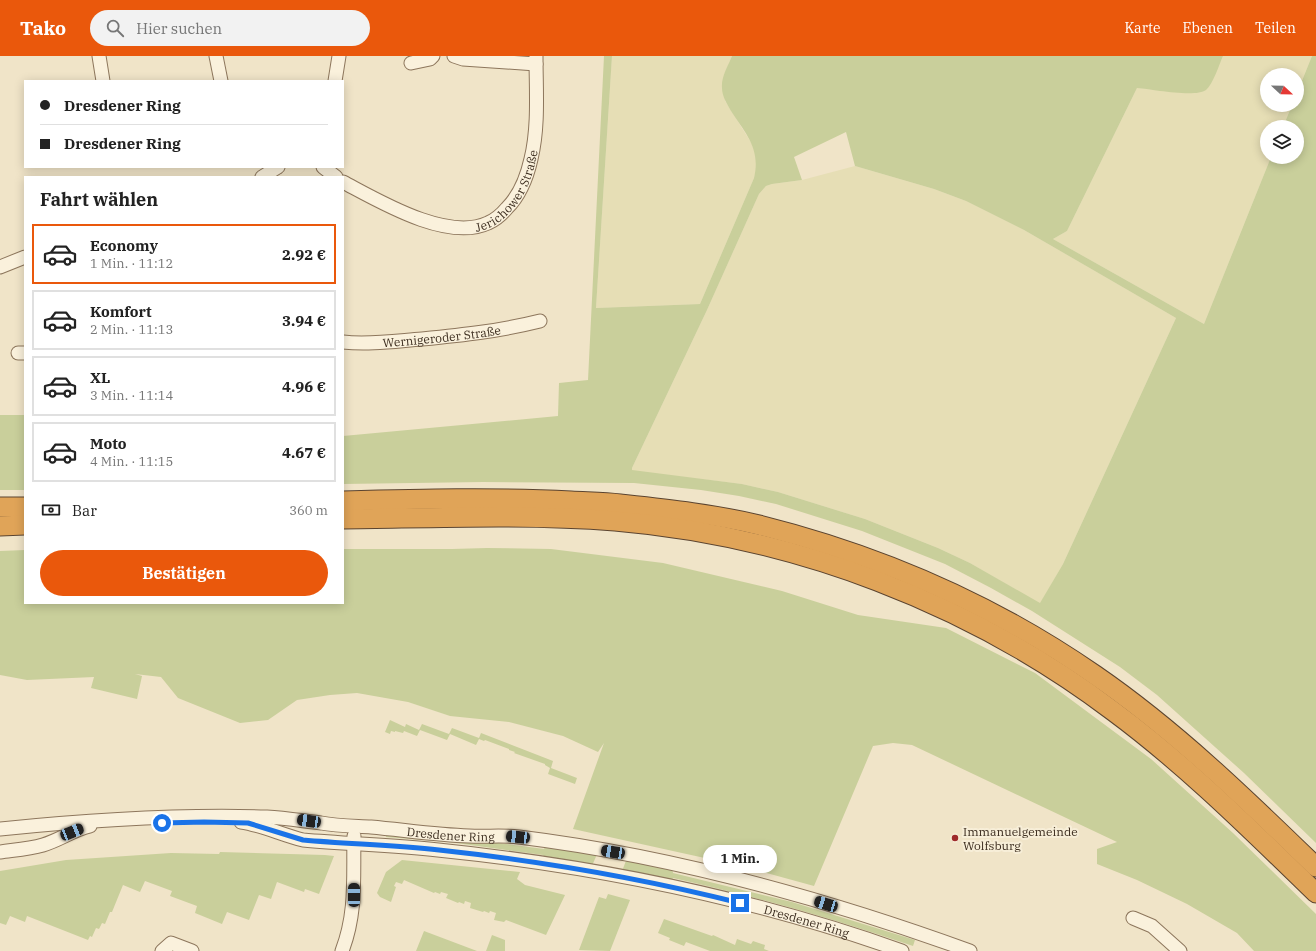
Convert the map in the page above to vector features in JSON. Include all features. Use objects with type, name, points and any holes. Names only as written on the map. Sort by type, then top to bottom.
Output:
[{"type":"highway","points":[[344,501],[523,498],[617,503],[688,512],[758,525],[821,543],[883,564],[958,595],[1028,632],[1096,675],[1159,723],[1239,792],[1316,867]]},
{"type":"highway","points":[[0,507],[24,507]]},
{"type":"highway","points":[[344,519],[524,516],[616,521],[685,530],[753,543],[817,560],[878,582],[924,600],[988,631],[1049,666],[1107,706],[1197,780],[1316,893]]},
{"type":"highway","points":[[0,526],[24,525]]},
{"type":"street","points":[[99,56],[103,80]]},
{"type":"street","points":[[216,56],[221,80]]},
{"type":"street","points":[[336,80],[339,56]]},
{"type":"street","points":[[411,63],[430,59],[433,56]]},
{"type":"street","points":[[454,56],[470,59],[536,60]]},
{"type":"street","name":"Jerichower Straße","points":[[344,183],[380,202],[414,217],[437,224],[455,228],[473,227],[488,223],[502,214],[521,190],[532,159],[535,136],[536,60]]},
{"type":"street","points":[[264,176],[276,168]]},
{"type":"street","points":[[323,168],[335,176]]},
{"type":"street","points":[[0,266],[24,257]]},
{"type":"street","name":"Wernigeroder Straße","points":[[344,342],[390,342],[459,335],[510,328],[540,321]]},
{"type":"street","name":"Dresdener Ring","points":[[0,829],[101,821],[233,817],[295,819],[322,824],[470,836],[509,836],[613,852],[712,873],[787,892],[870,917],[941,946],[970,951]]},
{"type":"street","name":"Dresdener Ring","points":[[0,852],[27,849],[43,845],[82,828],[92,826],[190,822],[248,823],[303,840],[478,854],[606,874],[687,890],[752,906],[831,928],[902,951]]},
{"type":"street","points":[[342,951],[352,917],[354,895],[354,826]]},
{"type":"street","points":[[1133,918],[1152,926],[1180,951]]},
{"type":"street","points":[[162,951],[171,943],[192,951]]},
{"type":"shaded area","points":[[612,56],[732,56],[724,75],[725,101],[752,144],[757,158],[757,168],[700,304],[596,308]]},
{"type":"shaded area","points":[[1223,56],[1312,56],[1304,76],[1304,68],[1260,68],[1260,112],[1289,112],[1286,120],[1260,120],[1260,164],[1268,164],[1204,324],[1053,239],[1067,231],[1137,88],[1189,93],[1209,86]]},
{"type":"shaded area","points":[[855,166],[934,189],[966,201],[1024,230],[1176,318],[1063,564],[1040,604],[970,563],[938,548],[865,519],[778,492],[742,484],[632,471],[632,468],[707,310],[759,194],[766,186],[772,184],[802,180]]},
{"type":"green space","points":[[604,56],[612,56],[596,308],[700,304],[754,178],[756,168],[754,150],[751,142],[731,111],[723,94],[722,84],[725,72],[732,56],[1223,56],[1216,74],[1206,90],[1193,93],[1183,93],[1137,88],[1067,231],[1053,239],[1204,324],[1268,164],[1304,164],[1304,120],[1286,120],[1289,112],[1304,112],[1304,76],[1312,56],[1316,56],[1316,843],[1244,773],[1157,695],[1120,667],[1032,611],[991,588],[945,564],[862,531],[776,504],[739,496],[701,490],[634,483],[483,482],[344,484],[344,436],[558,416],[559,383],[588,380]],"holes":[[[846,132],[855,166],[934,189],[966,201],[1024,230],[1176,318],[1063,564],[1040,603],[970,563],[938,548],[865,519],[778,492],[742,484],[632,470],[707,310],[759,194],[766,186],[772,184],[802,180],[794,157]]]},
{"type":"green space","points":[[0,415],[24,415],[24,490],[0,490]]},
{"type":"green space","points":[[344,549],[551,549],[663,563],[782,591],[858,615],[946,628],[1035,673],[1151,759],[1233,833],[1316,914],[1316,951],[1254,951],[1237,933],[1187,904],[1137,880],[1097,864],[1097,849],[1117,842],[912,745],[893,743],[873,746],[814,886],[741,866],[573,829],[604,743],[598,752],[563,736],[509,722],[450,716],[408,702],[357,693],[297,700],[268,720],[240,723],[178,698],[161,677],[135,674],[142,676],[137,699],[91,688],[94,677],[27,680],[0,675],[0,551],[24,550],[24,604],[344,604]]},
{"type":"green space","points":[[390,720],[405,727],[406,724],[419,730],[422,724],[449,734],[452,728],[479,738],[481,733],[553,761],[551,768],[577,778],[575,784],[548,774],[550,768],[545,764],[514,753],[515,752],[509,749],[485,740],[479,739],[476,745],[450,734],[447,740],[420,730],[417,736],[404,731],[403,733],[391,731],[390,734],[385,732]]},
{"type":"green space","points":[[386,831],[443,836],[544,849],[546,844],[598,852],[591,868],[546,861],[543,855],[449,842],[386,837]]},
{"type":"green space","points":[[220,852],[334,856],[319,894],[305,889],[304,892],[277,882],[271,899],[259,895],[249,920],[227,912],[222,924],[195,913],[197,906],[170,896],[172,891],[145,881],[140,892],[123,885],[112,912],[110,912],[105,924],[102,923],[99,929],[96,928],[92,937],[90,936],[88,940],[27,916],[25,922],[10,916],[6,925],[0,923],[0,871],[66,860],[171,853],[219,854]]},
{"type":"green space","points":[[627,858],[672,867],[673,873],[792,902],[915,940],[913,946],[734,892],[673,878],[669,884],[621,874]]},
{"type":"green space","points":[[402,860],[520,872],[517,879],[525,885],[565,895],[546,935],[506,920],[504,922],[494,920],[496,913],[490,911],[489,913],[483,912],[470,908],[471,903],[465,901],[464,904],[458,903],[446,898],[448,894],[441,892],[440,894],[434,893],[404,880],[402,884],[396,882],[394,886],[396,887],[391,902],[380,897],[377,893],[386,872]]},
{"type":"green space","points":[[608,894],[630,900],[610,951],[579,950],[599,897],[606,899]]},
{"type":"green space","points":[[664,919],[712,936],[713,935],[735,945],[737,939],[751,944],[753,941],[765,945],[764,949],[769,951],[710,951],[686,942],[684,946],[669,940],[670,938],[658,933]]},
{"type":"green space","points":[[424,931],[477,951],[416,951]]},
{"type":"green space","points":[[492,935],[505,940],[505,951],[486,951]]},
{"type":"place","name":"Immanuelgemeinde Wolfsburg","points":[[955,838]]},
{"type":"route","points":[[162,823],[241,822],[256,825],[303,840],[410,847],[518,860],[606,874],[706,894],[740,903]]}]
